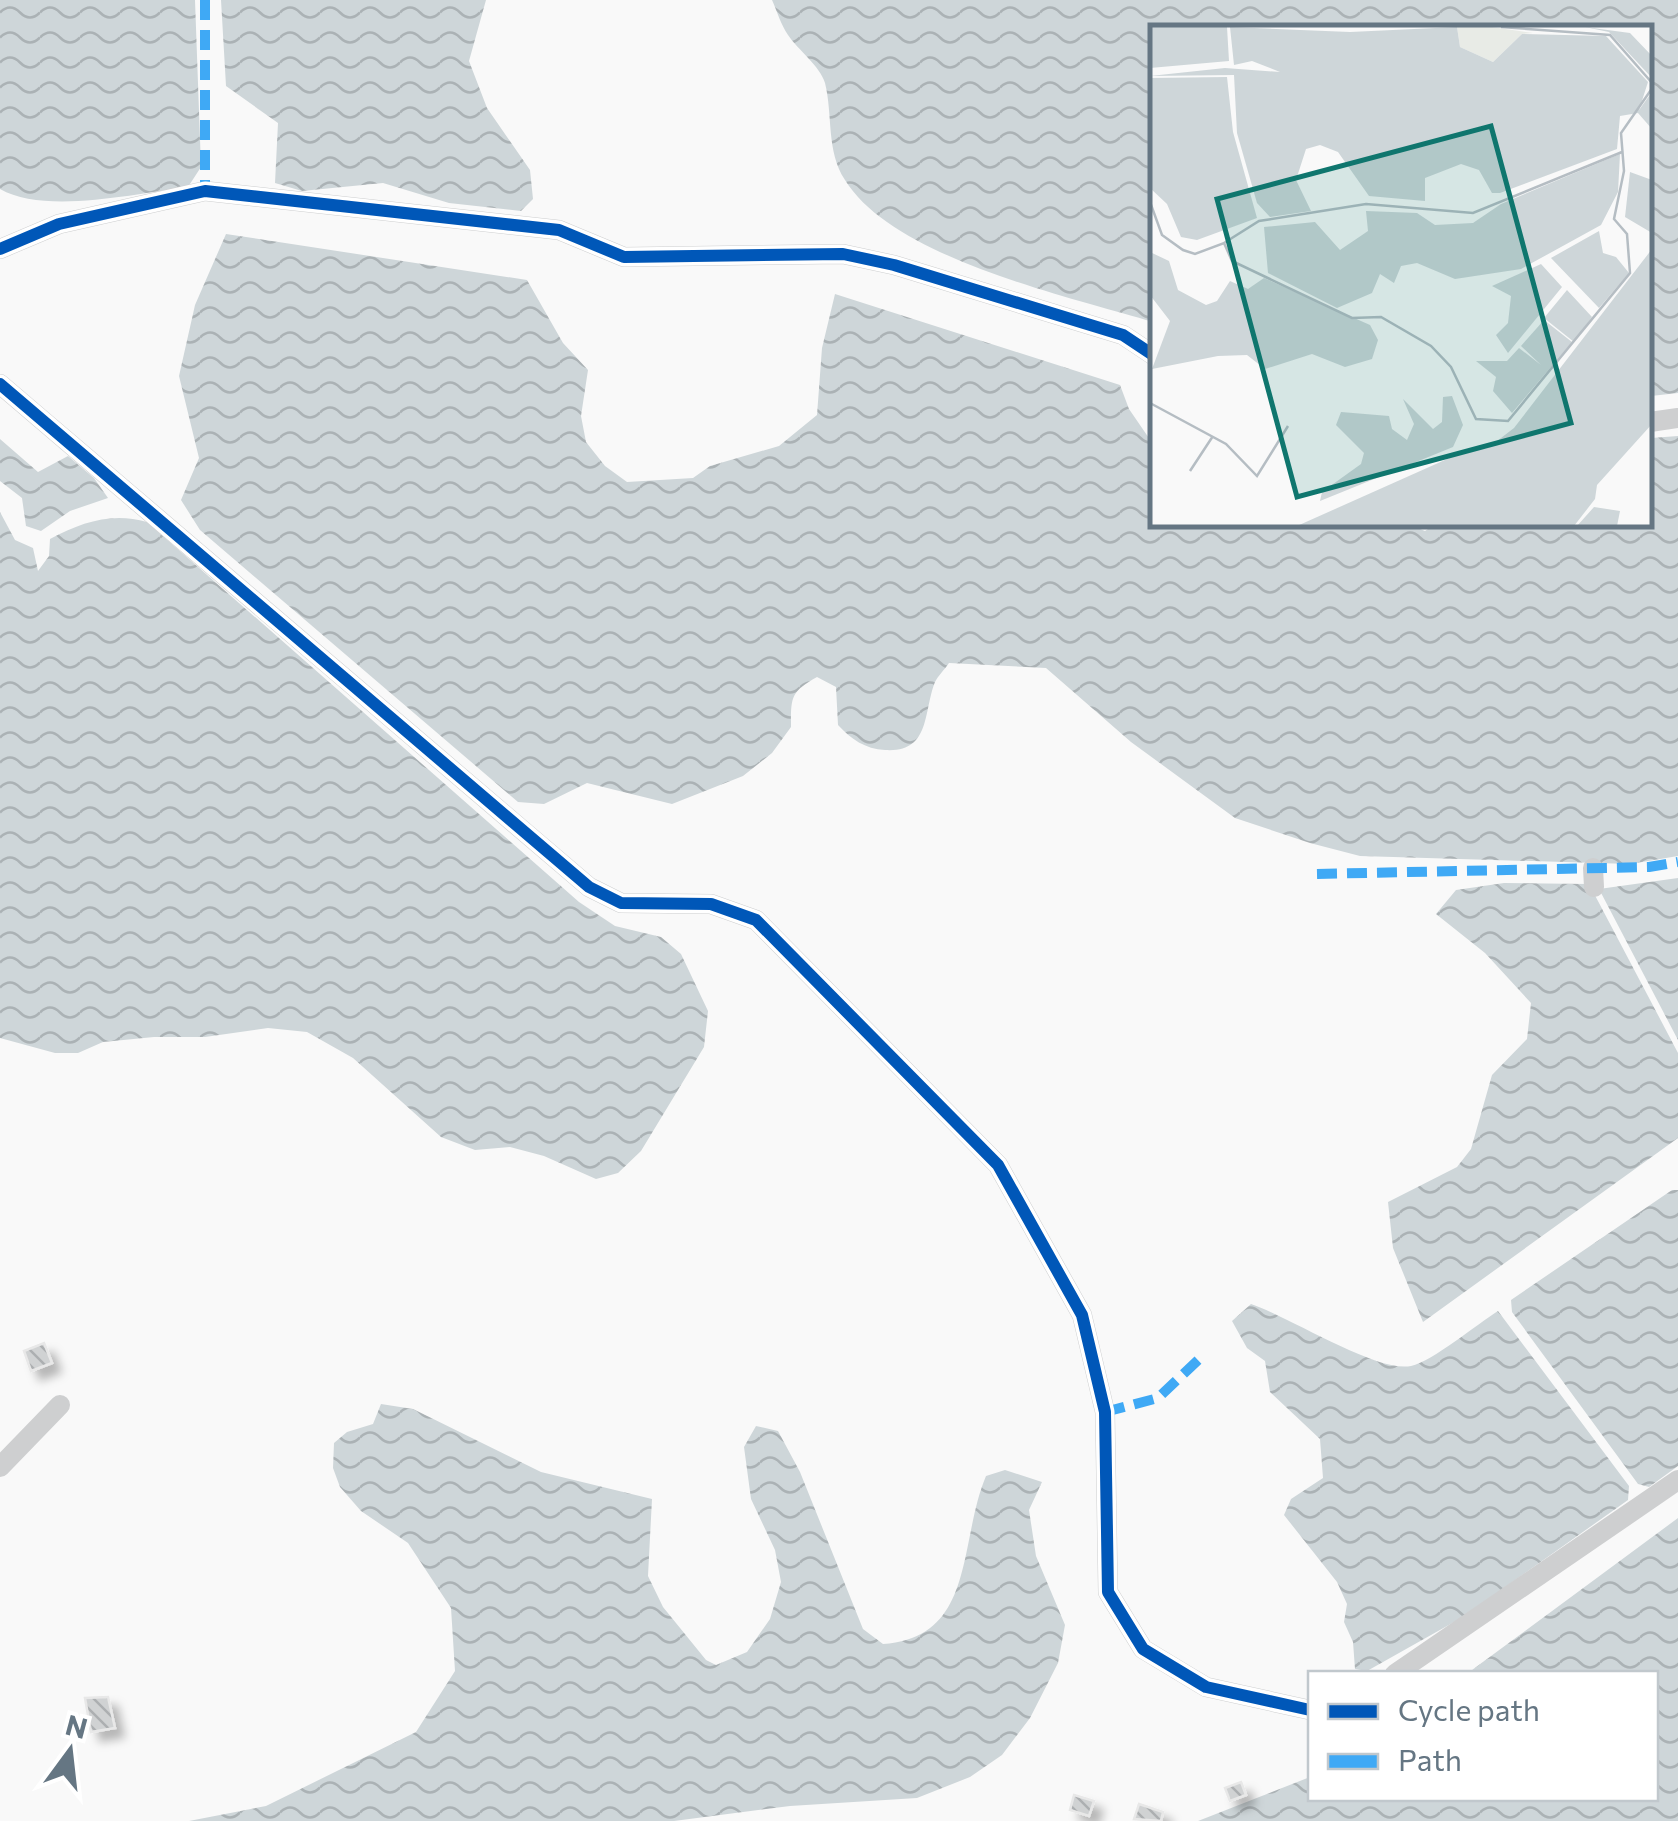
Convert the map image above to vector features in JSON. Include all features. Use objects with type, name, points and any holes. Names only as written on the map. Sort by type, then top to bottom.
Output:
[{"type":"street","points":[[0,249],[59,224],[205,191],[559,230],[624,256],[842,254],[894,265],[1123,335],[1150,354]]},
{"type":"street","points":[[0,384],[589,887],[622,903],[710,904],[756,920],[998,1165],[1082,1314],[1105,1412],[1108,1592],[1143,1649],[1206,1688],[1308,1710]]},
{"type":"street","points":[[1653,422],[1678,418]]},
{"type":"street","points":[[0,1466],[60,1405]]},
{"type":"street","points":[[1399,1671],[1678,1480]]},
{"type":"water","points":[[0,0],[195,0],[201,167],[188,187],[66,201],[19,197],[0,189]]},
{"type":"water","points":[[221,0],[486,0],[469,61],[487,108],[530,170],[533,199],[521,211],[449,203],[383,183],[302,191],[275,183],[278,123],[226,86]]},
{"type":"water","points":[[772,0],[1678,0],[1678,393],[1653,396],[1653,25],[1150,25],[1150,321],[985,271],[901,231],[868,207],[839,169],[832,145],[825,83],[781,22]]},
{"type":"water","points":[[226,234],[527,280],[563,343],[588,370],[581,416],[586,442],[605,466],[627,482],[693,478],[710,466],[779,446],[817,415],[822,348],[835,294],[1120,385],[1129,409],[1150,440],[1150,528],[1653,528],[1653,438],[1678,436],[1678,856],[1630,864],[1360,856],[1310,843],[1235,818],[1131,742],[1046,668],[949,663],[935,682],[918,738],[900,749],[871,748],[848,735],[838,725],[836,687],[817,677],[794,697],[791,727],[772,753],[743,776],[672,804],[587,783],[544,804],[518,802],[200,530],[181,500],[199,458],[179,376],[195,305]]},
{"type":"water","points":[[0,439],[38,472],[68,456],[94,478],[108,498],[70,511],[41,531],[26,526],[22,498],[0,481]]},
{"type":"water","points":[[0,512],[15,540],[33,548],[38,571],[49,556],[50,539],[62,533],[109,519],[147,522],[579,902],[615,926],[661,937],[681,954],[708,1011],[704,1047],[641,1151],[618,1173],[596,1179],[544,1156],[510,1147],[475,1150],[441,1137],[353,1058],[307,1032],[268,1028],[205,1037],[154,1037],[103,1042],[78,1053],[55,1053],[0,1038]]},
{"type":"water","points":[[1678,878],[1678,1040],[1599,889]]},
{"type":"water","points":[[1504,883],[1589,884],[1678,1053],[1678,1138],[1423,1322],[1393,1248],[1388,1202],[1457,1167],[1471,1149],[1492,1075],[1527,1039],[1531,1003],[1485,953],[1436,914],[1456,890]]},
{"type":"water","points":[[1672,1190],[1678,1190],[1678,1466],[1649,1487],[1638,1484],[1512,1312],[1511,1300]]},
{"type":"water","points":[[1251,1304],[1356,1353],[1396,1366],[1420,1363],[1498,1311],[1629,1486],[1628,1500],[1463,1617],[1367,1671],[1355,1669],[1353,1642],[1344,1622],[1347,1604],[1337,1582],[1284,1515],[1291,1499],[1323,1478],[1320,1439],[1270,1392],[1265,1361],[1247,1348],[1232,1321]]},
{"type":"water","points":[[381,1404],[413,1409],[541,1472],[652,1499],[648,1576],[663,1607],[706,1660],[716,1665],[747,1652],[770,1619],[781,1582],[775,1550],[751,1499],[744,1447],[756,1426],[778,1431],[800,1472],[863,1629],[883,1644],[913,1638],[934,1625],[949,1606],[959,1582],[986,1476],[1005,1470],[1042,1482],[1029,1510],[1036,1556],[1065,1625],[1058,1663],[1030,1718],[1002,1755],[970,1777],[917,1798],[790,1806],[674,1821],[189,1821],[266,1806],[416,1732],[455,1671],[451,1608],[408,1543],[361,1511],[340,1487],[333,1468],[334,1443],[347,1432],[373,1424]]},
{"type":"water","points":[[1678,1518],[1678,1821],[1198,1821],[1308,1778],[1308,1801],[1658,1801],[1658,1671],[1471,1671]]},
{"type":"building","points":[[44,1343],[52,1363],[31,1371],[24,1351]]},
{"type":"building","points":[[108,1697],[115,1728],[91,1732],[85,1698]]},
{"type":"building","points":[[1241,1782],[1246,1795],[1230,1801],[1225,1788]]},
{"type":"building","points":[[1074,1795],[1094,1801],[1089,1816],[1070,1810]]},
{"type":"building","points":[[1139,1804],[1163,1812],[1161,1821],[1134,1819]]},
{"type":"marked path","points":[[205,0],[205,191]]},
{"type":"marked path","points":[[1317,874],[1649,867],[1678,862]]},
{"type":"marked path","points":[[1105,1412],[1158,1398],[1198,1360]]},
{"type":"cycle path","points":[[0,249],[59,224],[205,191],[559,230],[624,257],[843,254],[894,265],[1123,335],[1150,353]]},
{"type":"cycle path","points":[[0,384],[589,887],[621,903],[711,904],[756,920],[998,1165],[1082,1315],[1105,1412],[1108,1592],[1143,1649],[1206,1687],[1308,1710]]}]
